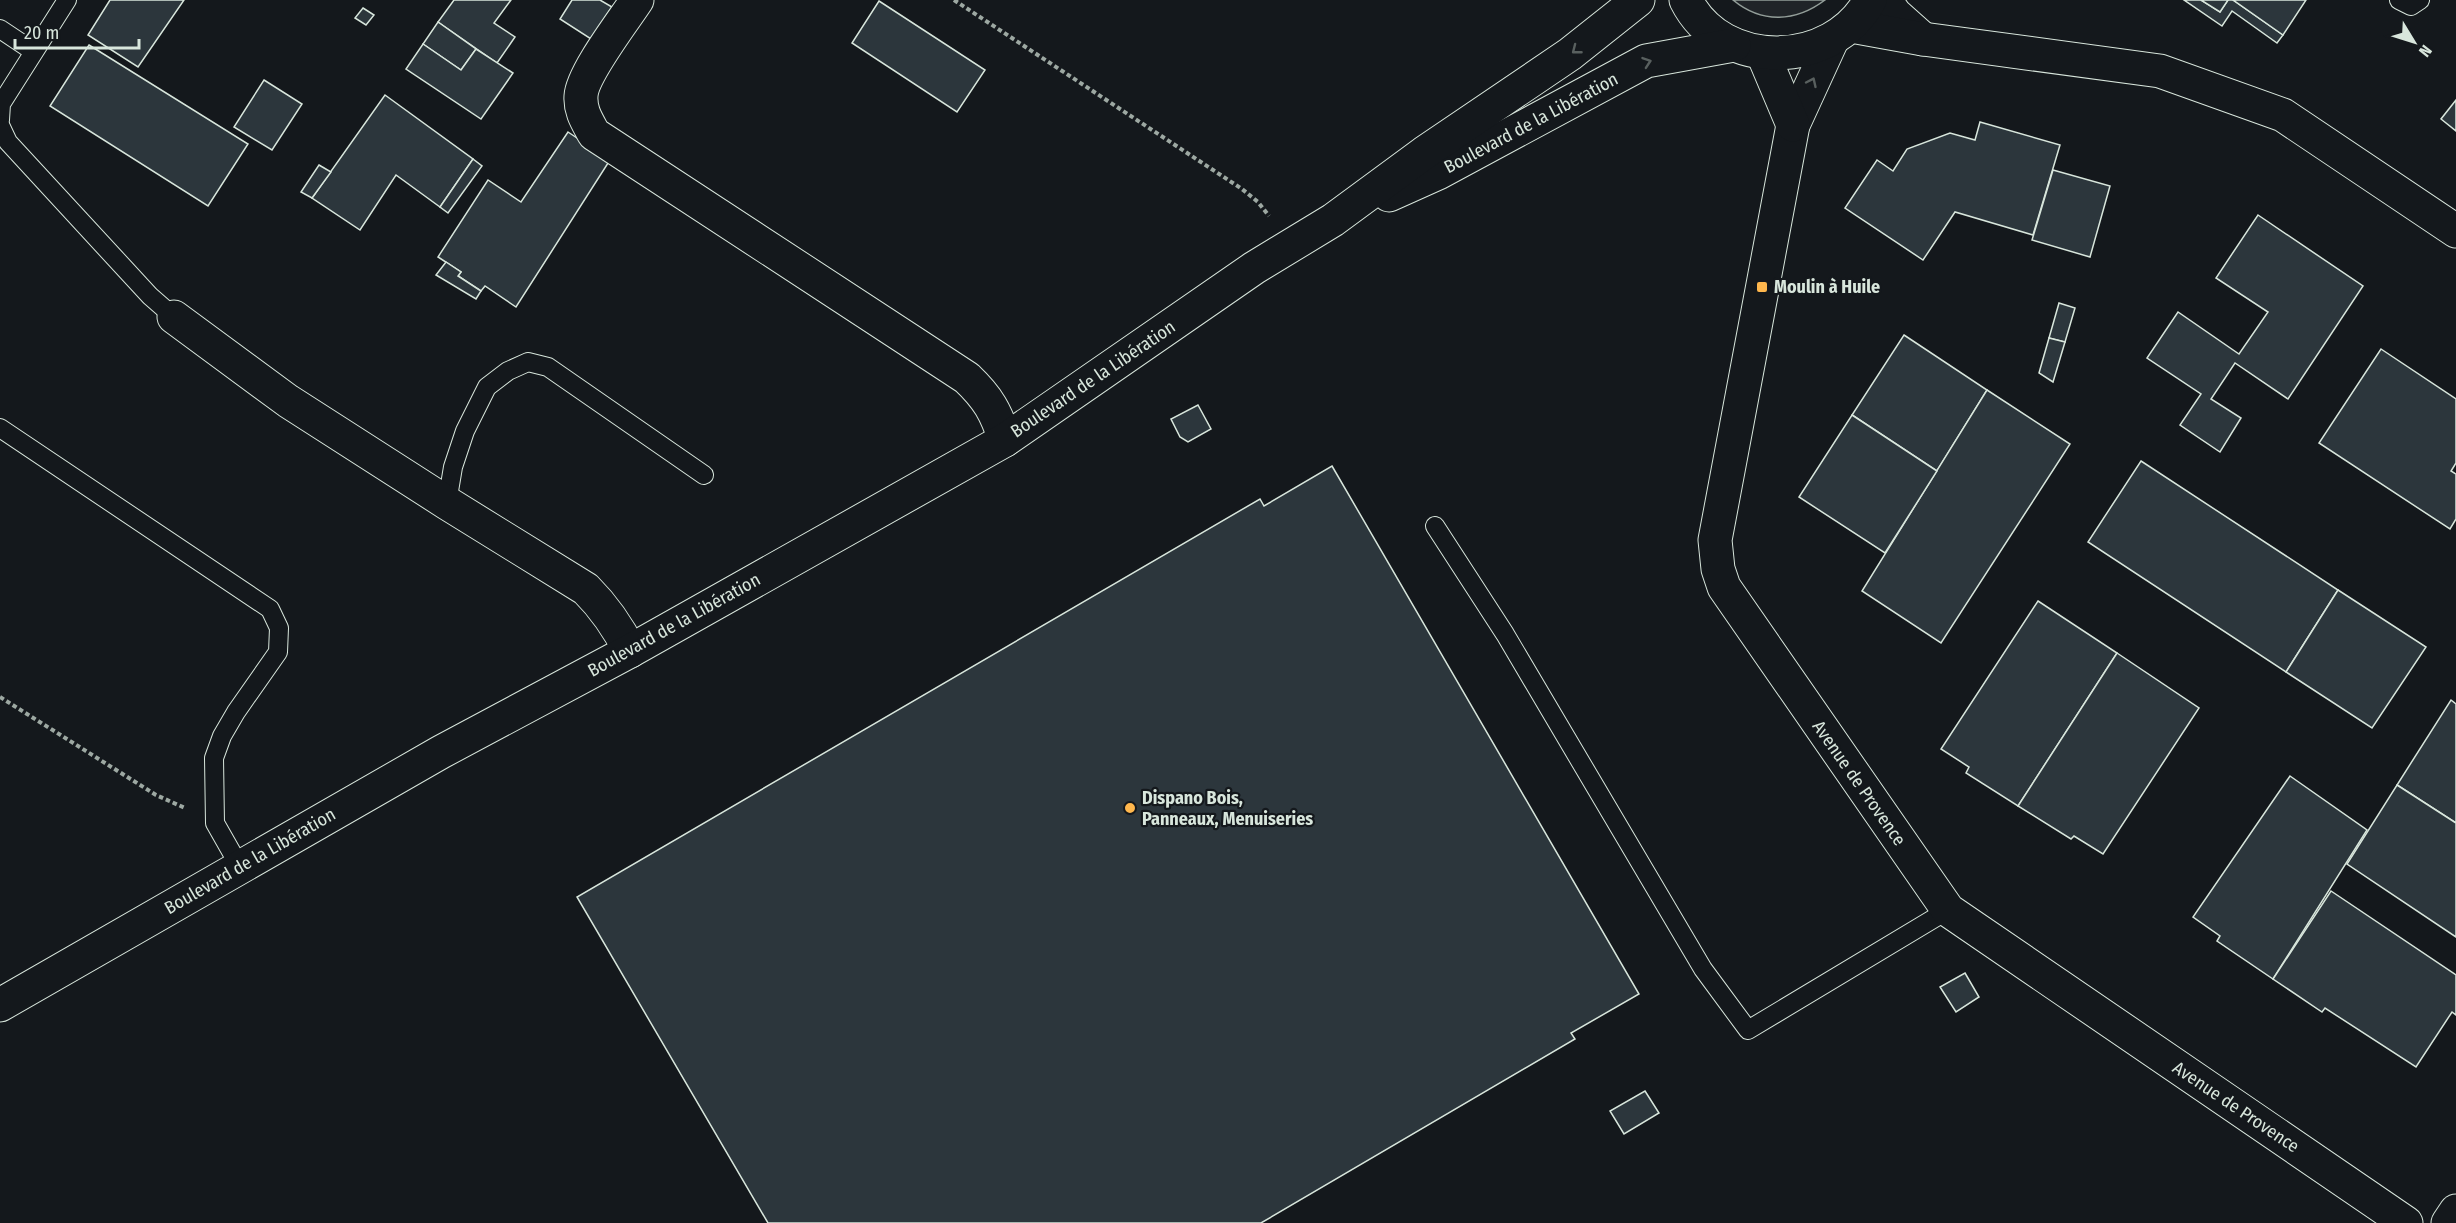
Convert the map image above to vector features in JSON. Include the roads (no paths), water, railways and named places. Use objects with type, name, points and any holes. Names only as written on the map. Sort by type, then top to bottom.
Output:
[{"type":"street","points":[[637,0],[590,71],[581,94],[582,113],[594,134],[967,378],[984,394],[996,414],[1005,440]]},
{"type":"street","name":"Boulevard de la Libération","points":[[0,1005],[441,752],[630,651],[1005,440],[1286,249],[1333,220],[1424,153],[1570,54],[1638,0]]},
{"type":"street","points":[[1686,0],[1710,30],[1748,49],[1793,125]]},
{"type":"street","points":[[1885,0],[1895,14],[1923,39]]},
{"type":"street","points":[[1851,22],[1923,39],[2160,71],[2283,115],[2456,231]]},
{"type":"street","name":"Boulevard de la Libération","points":[[1333,220],[1438,173],[1646,61],[1748,49],[1799,53],[1851,22]]},
{"type":"street","name":"Avenue de Provence","points":[[1851,22],[1793,125],[1715,540],[1718,569],[1724,587],[1948,910],[2406,1223]]},
{"type":"street","points":[[174,317],[288,401],[586,589],[605,608],[630,651]]},
{"type":"street","points":[[2448,1223],[2456,1211]]},
{"type":"lane","points":[[0,120],[1,104],[67,0]]},
{"type":"lane","points":[[2399,0],[2411,6],[2420,0]]},
{"type":"lane","points":[[0,29],[33,51]]},
{"type":"lane","points":[[0,125],[8,142],[150,296],[174,317]]},
{"type":"lane","points":[[447,503],[453,467],[465,431],[487,387],[508,371],[528,362],[548,367],[704,475]]},
{"type":"lane","points":[[0,428],[270,609],[279,627],[278,652],[222,736],[214,758],[215,823],[240,867]]},
{"type":"lane","points":[[1435,526],[1505,634],[1703,969],[1749,1030],[1948,910]]},
{"type":"place","name":"Moulin à Huile","points":[[1762,287]]},
{"type":"place","name":"Dispano Bois, Panneaux, Menuiseries","points":[[1130,808]]}]
